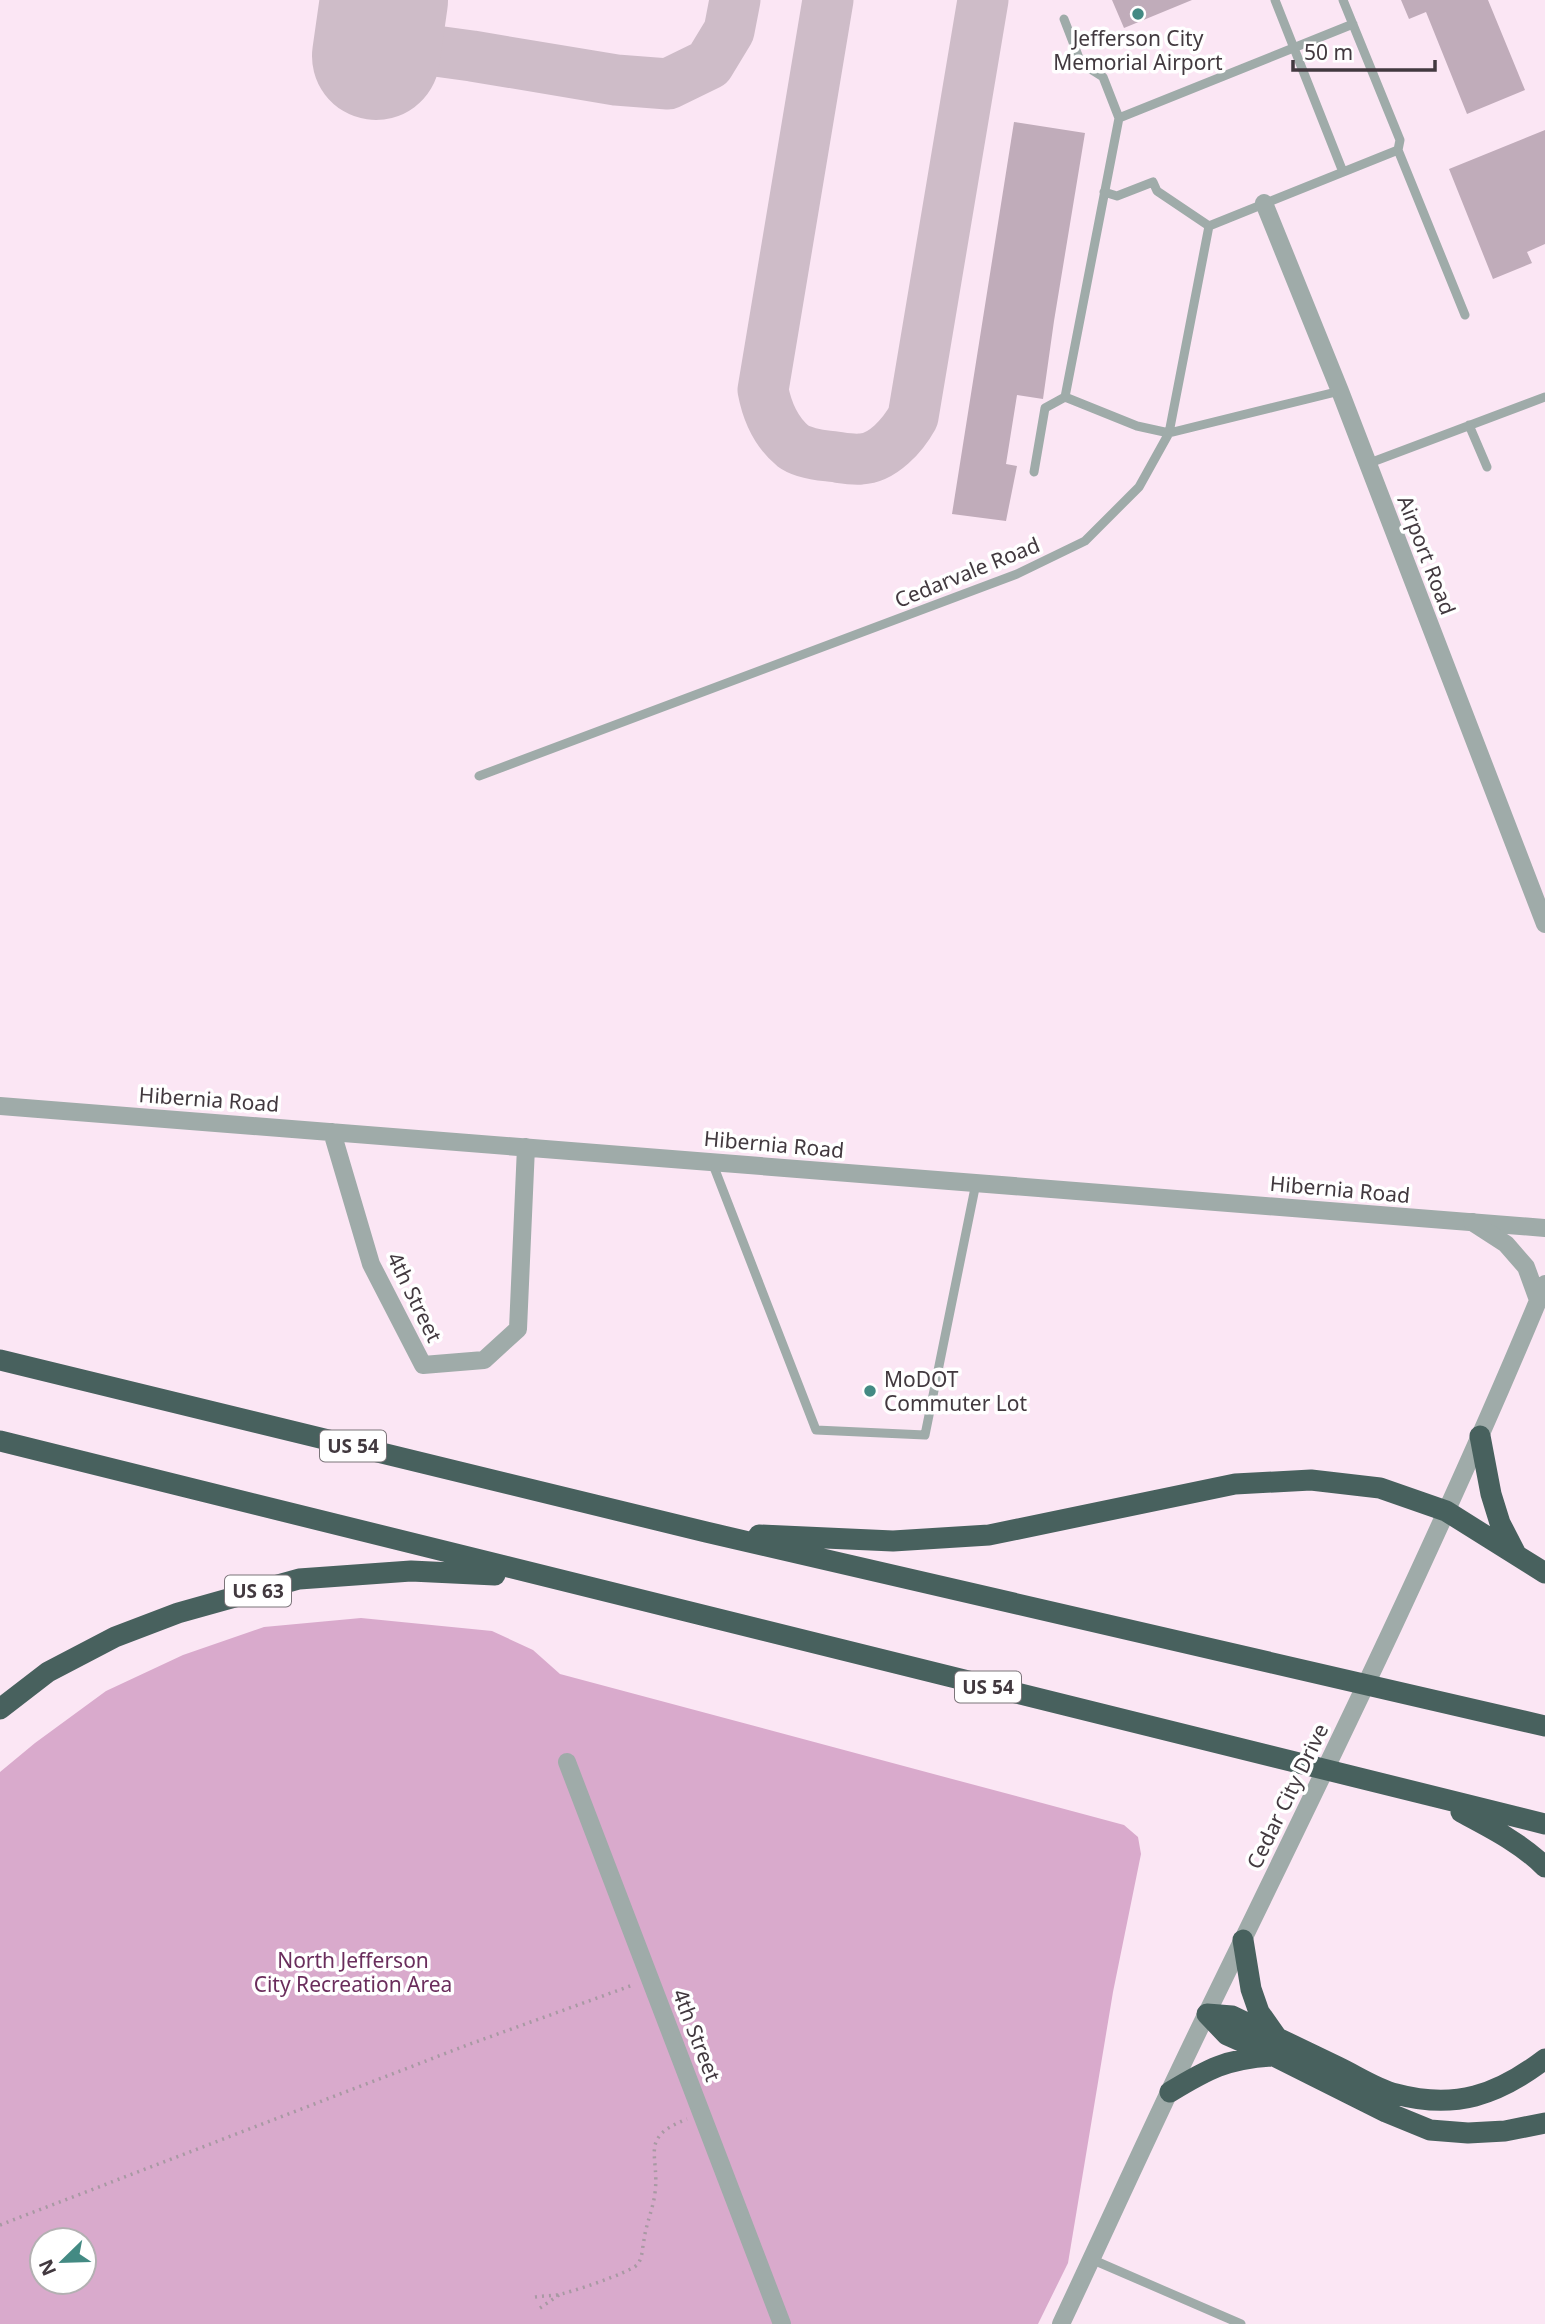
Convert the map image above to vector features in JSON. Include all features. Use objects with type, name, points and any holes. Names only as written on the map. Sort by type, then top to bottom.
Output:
[{"type":"highway","name":"US 54","points":[[0,1360],[706,1532],[1545,1726]]},
{"type":"highway","points":[[1480,1436],[1491,1494],[1500,1522],[1516,1555]]},
{"type":"highway","name":"US 54","points":[[0,1441],[1545,1824]]},
{"type":"highway","points":[[706,1532],[893,1541],[989,1535],[1235,1484],[1311,1480],[1380,1488],[1446,1511],[1545,1573]]},
{"type":"highway","name":"US 63","points":[[0,1709],[48,1672],[115,1637],[178,1613],[299,1579],[411,1570],[542,1577]]},
{"type":"highway","points":[[1434,1798],[1499,1832],[1533,1855],[1545,1867]]},
{"type":"highway","points":[[1243,1940],[1251,1989],[1276,2047]]},
{"type":"highway","points":[[1207,2014],[1232,2016],[1276,2047],[1385,2112],[1430,2130],[1468,2133],[1505,2131],[1545,2123]]},
{"type":"highway","points":[[1170,2092],[1204,2071],[1276,2047],[1394,2094],[1430,2101],[1466,2099],[1501,2088],[1545,2059]]},
{"type":"street","name":"Airport Road","points":[[1264,203],[1340,391],[1545,924]]},
{"type":"street","name":"Hibernia Road","points":[[0,1106],[1545,1228]]},
{"type":"street","name":"4th Street","points":[[332,1132],[372,1264],[423,1365],[484,1360],[518,1329],[526,1147]]},
{"type":"street","points":[[1472,1222],[1506,1244],[1526,1267],[1543,1293]]},
{"type":"street","name":"Cedar City Drive","points":[[1061,2324],[1389,1637],[1543,1293]]},
{"type":"street","name":"4th Street","points":[[567,1762],[782,2324]]},
{"type":"lane","points":[[1275,0],[1343,172]]},
{"type":"lane","points":[[1343,0],[1400,140],[1398,150],[1465,315]]},
{"type":"lane","points":[[1063,19],[1081,63],[1103,77],[1119,118],[1065,397]]},
{"type":"lane","points":[[1119,118],[1353,24]]},
{"type":"lane","points":[[1104,192],[1117,196],[1153,182],[1157,191],[1209,226],[1398,150]]},
{"type":"lane","name":"Cedarvale Road","points":[[478,776],[1017,574],[1085,541],[1139,486],[1169,433],[1209,226]]},
{"type":"lane","points":[[1065,397],[1137,426],[1169,433],[1340,391]]},
{"type":"lane","points":[[1034,471],[1045,408],[1065,397]]},
{"type":"lane","points":[[1367,464],[1545,397]]},
{"type":"lane","points":[[1469,425],[1487,467]]},
{"type":"lane","points":[[712,1162],[816,1430],[925,1436],[976,1183]]},
{"type":"lane","points":[[1091,2259],[1241,2324]]},
{"type":"path","points":[[0,2225],[457,2049],[651,1978]]},
{"type":"path","points":[[535,2297],[560,2294],[637,2265],[642,2257],[644,2237],[656,2190],[653,2150],[657,2140],[664,2130],[672,2125],[702,2113]]},
{"type":"path","points":[[540,2308],[550,2304],[560,2294]]},
{"type":"green space","name":"North Jefferson City Recreation Area","points":[[361,1618],[492,1631],[533,1650],[560,1674],[1124,1825],[1138,1837],[1141,1854],[1113,1992],[1068,2263],[1038,2324],[0,2324],[0,1772],[106,1691],[183,1655],[264,1627]]},
{"type":"building","name":"Jefferson City Memorial Airport","points":[[1112,0],[1192,0],[1124,28]]},
{"type":"building","points":[[1401,0],[1488,0],[1525,90],[1467,114],[1426,12],[1409,19]]},
{"type":"building","points":[[1014,122],[1085,133],[1043,399],[1017,395],[1006,464],[1017,466],[1006,521],[952,514]]},
{"type":"building","points":[[1545,130],[1545,244],[1527,252],[1532,263],[1493,279],[1449,169]]},
{"type":"taxiway","points":[[377,43],[616,80],[668,84],[709,64],[729,31],[735,0]]},
{"type":"taxiway","points":[[828,0],[763,390],[773,420],[781,434],[793,446],[815,454],[857,459],[869,458],[884,450],[898,438],[913,417],[983,0]]},
{"type":"runway","points":[[376,56],[384,0]]},
{"type":"place","name":"Jefferson City Memorial Airport","points":[[1138,14]]},
{"type":"place","name":"MoDOT Commuter Lot","points":[[870,1391]]}]
